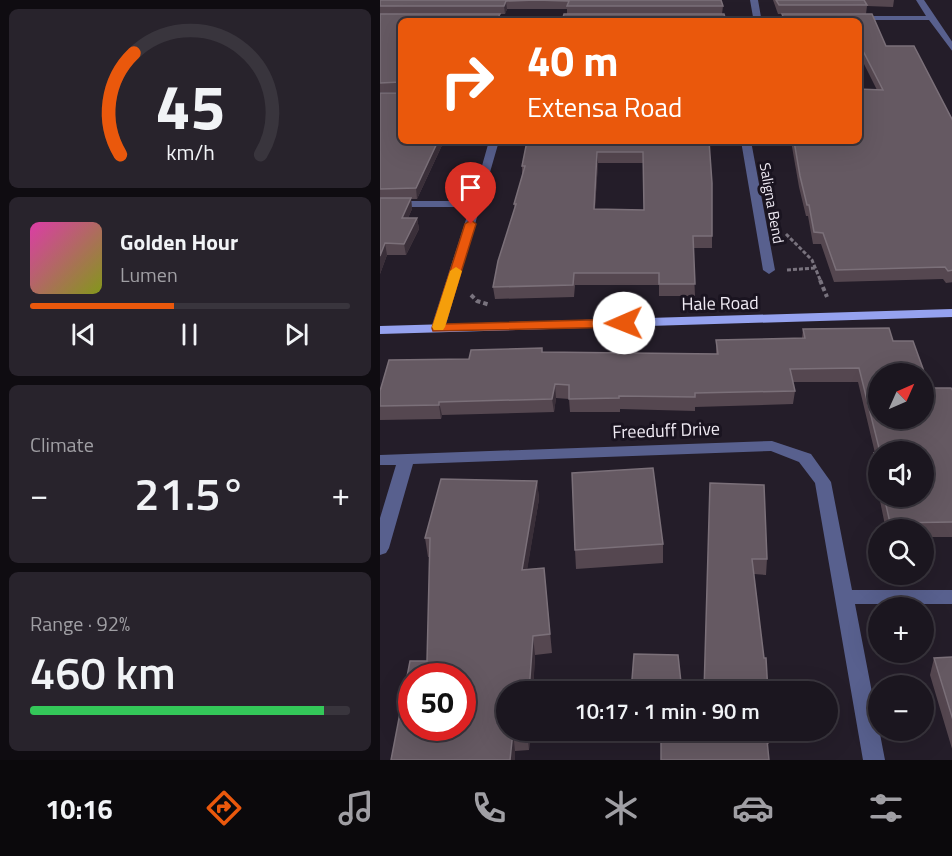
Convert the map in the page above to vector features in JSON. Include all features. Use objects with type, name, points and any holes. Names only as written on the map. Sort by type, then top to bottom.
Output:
[{"type":"main road","name":"Hale Road","points":[[380,330],[953,313]]},
{"type":"street","points":[[754,0],[758,18]]},
{"type":"street","points":[[920,0],[953,50]]},
{"type":"street","points":[[842,18],[930,18]]},
{"type":"street","points":[[438,328],[493,144]]},
{"type":"street","name":"Saligna Bend","points":[[747,144],[768,270]]},
{"type":"street","points":[[380,204],[477,204]]},
{"type":"street","name":"Freeduff Drive","points":[[380,460],[772,446],[804,458],[823,482],[874,760]]},
{"type":"street","points":[[380,548],[406,459]]},
{"type":"street","points":[[844,597],[953,597]]},
{"type":"path","points":[[784,232],[812,260],[828,300]]},
{"type":"building","points":[[380,0],[536,0],[506,1],[504,6],[380,6]]},
{"type":"building","points":[[536,0],[721,0],[723,6],[567,6],[569,1]]},
{"type":"building","points":[[776,0],[864,0],[867,5],[779,5]]},
{"type":"building","points":[[380,14],[500,14],[498,18],[398,18],[398,82],[380,83]]},
{"type":"building","points":[[564,14],[724,14],[725,18],[563,18]]},
{"type":"building","points":[[782,14],[872,14],[886,46],[914,46],[953,121],[953,270],[948,271],[945,267],[836,270],[823,233],[814,232],[795,144],[862,144],[862,89],[883,90],[862,49],[862,18],[784,18]]},
{"type":"building","points":[[380,93],[398,93],[398,144],[437,144],[416,188],[380,189]]},
{"type":"building","points":[[526,144],[709,144],[712,236],[693,236],[695,284],[659,284],[659,273],[574,273],[573,285],[493,287],[498,261],[525,166],[522,166]],"holes":[[[597,152],[643,152],[644,210],[594,209]]]},
{"type":"building","points":[[380,198],[411,198],[402,218],[417,218],[404,244],[385,243],[380,256]]},
{"type":"building","points":[[889,328],[893,341],[913,341],[921,363],[868,363],[868,404],[859,368],[790,369],[795,391],[695,393],[695,397],[619,396],[619,398],[569,399],[569,385],[555,384],[552,399],[380,406],[380,391],[389,360],[469,359],[471,350],[542,348],[542,352],[718,354],[716,340],[805,338],[803,329]]},
{"type":"building","points":[[934,388],[951,388],[953,391],[953,522],[934,522],[934,519],[889,519],[886,507],[934,507],[934,441],[877,441],[874,429],[934,429]]},
{"type":"building","points":[[653,468],[663,544],[575,550],[572,473]]},
{"type":"building","points":[[441,479],[537,481],[522,570],[544,568],[550,634],[533,636],[530,681],[496,681],[496,741],[512,741],[510,760],[391,760],[398,724],[398,741],[476,741],[476,663],[410,663],[410,661],[427,661],[430,538],[425,538]]},
{"type":"building","points":[[710,483],[764,485],[767,559],[752,559],[767,681],[704,681]]},
{"type":"building","points":[[634,654],[678,655],[681,681],[632,681]]},
{"type":"building","points":[[953,657],[953,720],[934,658]]},
{"type":"building","points":[[661,741],[767,741],[769,760],[661,760]]},
{"type":"slow traffic","points":[[438,327],[456,271]]},
{"type":"route","points":[[471,224],[438,328],[624,323]]}]
